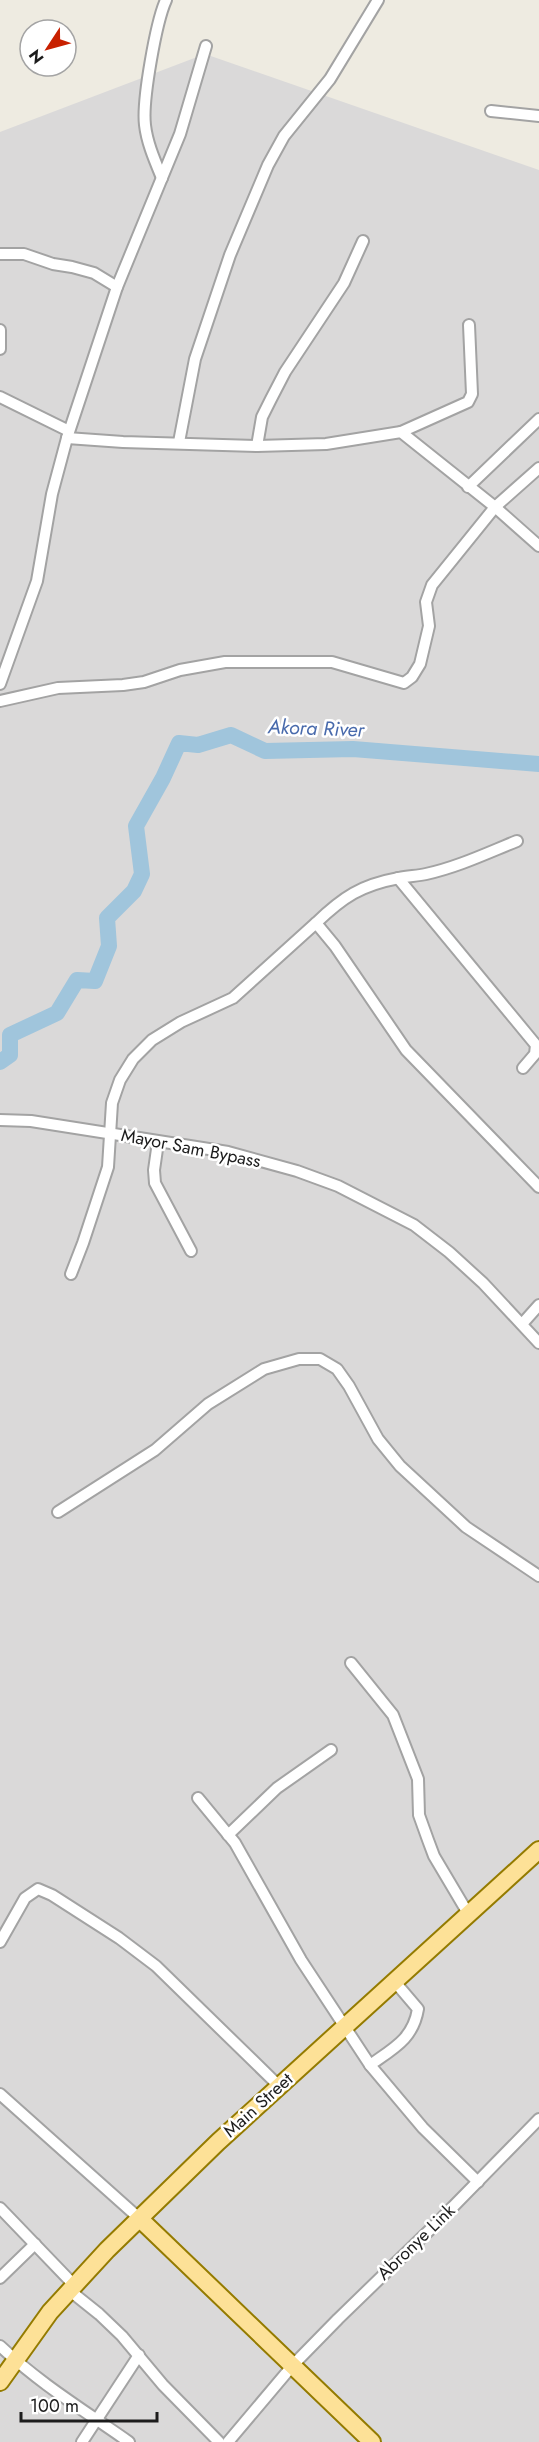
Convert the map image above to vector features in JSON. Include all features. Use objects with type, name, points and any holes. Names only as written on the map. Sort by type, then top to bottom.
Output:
[{"type":"main road","name":"Main Street","points":[[0,2382],[38,2328],[72,2288],[218,2142],[539,1850]]},
{"type":"main road","points":[[140,2219],[372,2442]]},
{"type":"street","points":[[162,178],[148,140],[144,116],[161,10],[166,0]]},
{"type":"street","points":[[179,442],[195,359],[230,255],[268,165],[284,136],[330,79],[378,0]]},
{"type":"street","points":[[0,684],[37,581],[52,494],[68,435],[117,287],[190,103],[206,46]]},
{"type":"street","points":[[491,111],[539,116]]},
{"type":"street","points":[[257,446],[262,417],[271,399],[285,372],[344,284],[363,241]]},
{"type":"street","points":[[0,254],[24,254],[52,264],[94,273],[117,287]]},
{"type":"street","points":[[0,397],[68,435],[123,442],[257,446],[326,444],[401,432],[468,402],[472,394],[469,325]]},
{"type":"street","points":[[0,330],[0,349]]},
{"type":"street","points":[[468,487],[539,419]]},
{"type":"street","points":[[401,432],[495,507],[539,546]]},
{"type":"street","points":[[0,701],[58,688],[123,686],[144,682],[180,670],[225,662],[332,662],[404,683],[412,677],[420,664],[429,626],[426,602],[432,585],[495,507],[539,468]]},
{"type":"street","points":[[70,1274],[101,1193],[108,1167],[112,1103],[120,1080],[133,1059],[152,1040],[181,1022],[233,998],[340,899],[370,886],[468,861],[517,841]]},
{"type":"street","points":[[398,878],[536,1045],[535,1054],[523,1068]]},
{"type":"street","points":[[316,923],[335,946],[406,1050],[537,1180]]},
{"type":"street","name":"Mayor Sam Bypass","points":[[0,1120],[31,1121],[111,1132],[158,1142],[228,1152],[297,1171],[338,1186],[414,1225],[449,1252],[483,1283],[539,1342]]},
{"type":"street","points":[[158,1142],[154,1170],[155,1183],[190,1251]]},
{"type":"street","points":[[522,1324],[539,1305]]},
{"type":"street","points":[[58,1512],[155,1450],[208,1404],[264,1369],[298,1359],[320,1359],[337,1369],[378,1439],[400,1466],[466,1527],[539,1576]]},
{"type":"street","points":[[351,1663],[393,1715],[418,1779],[419,1815],[434,1856],[469,1916]]},
{"type":"street","points":[[228,1835],[278,1788],[331,1750]]},
{"type":"street","points":[[198,1798],[228,1835],[301,1960],[370,2065],[423,2128],[478,2182]]},
{"type":"street","points":[[0,1942],[25,1898],[38,1889],[52,1895],[119,1938],[156,1966],[279,2086]]},
{"type":"street","points":[[370,2065],[406,2037],[415,2026],[418,2009],[395,1982]]},
{"type":"street","points":[[0,2094],[140,2219]]},
{"type":"street","name":"Abronye Link","points":[[228,2442],[293,2365],[360,2296],[478,2182],[539,2118]]},
{"type":"street","points":[[0,2208],[35,2244],[72,2288],[140,2355],[163,2385],[219,2442]]},
{"type":"street","points":[[0,2278],[35,2244]]},
{"type":"street","points":[[0,2346],[70,2402],[129,2442]]},
{"type":"street","points":[[82,2442],[140,2355]]},
{"type":"shaded area","points":[[205,54],[539,170],[539,2442],[0,2442],[0,132]]},
{"type":"waterway","name":"Akora River","points":[[0,1062],[10,1055],[10,1035],[57,1013],[77,980],[95,981],[109,946],[107,918],[134,891],[142,874],[136,826],[163,778],[179,743],[198,745],[231,735],[265,751],[353,749],[539,764]]}]
